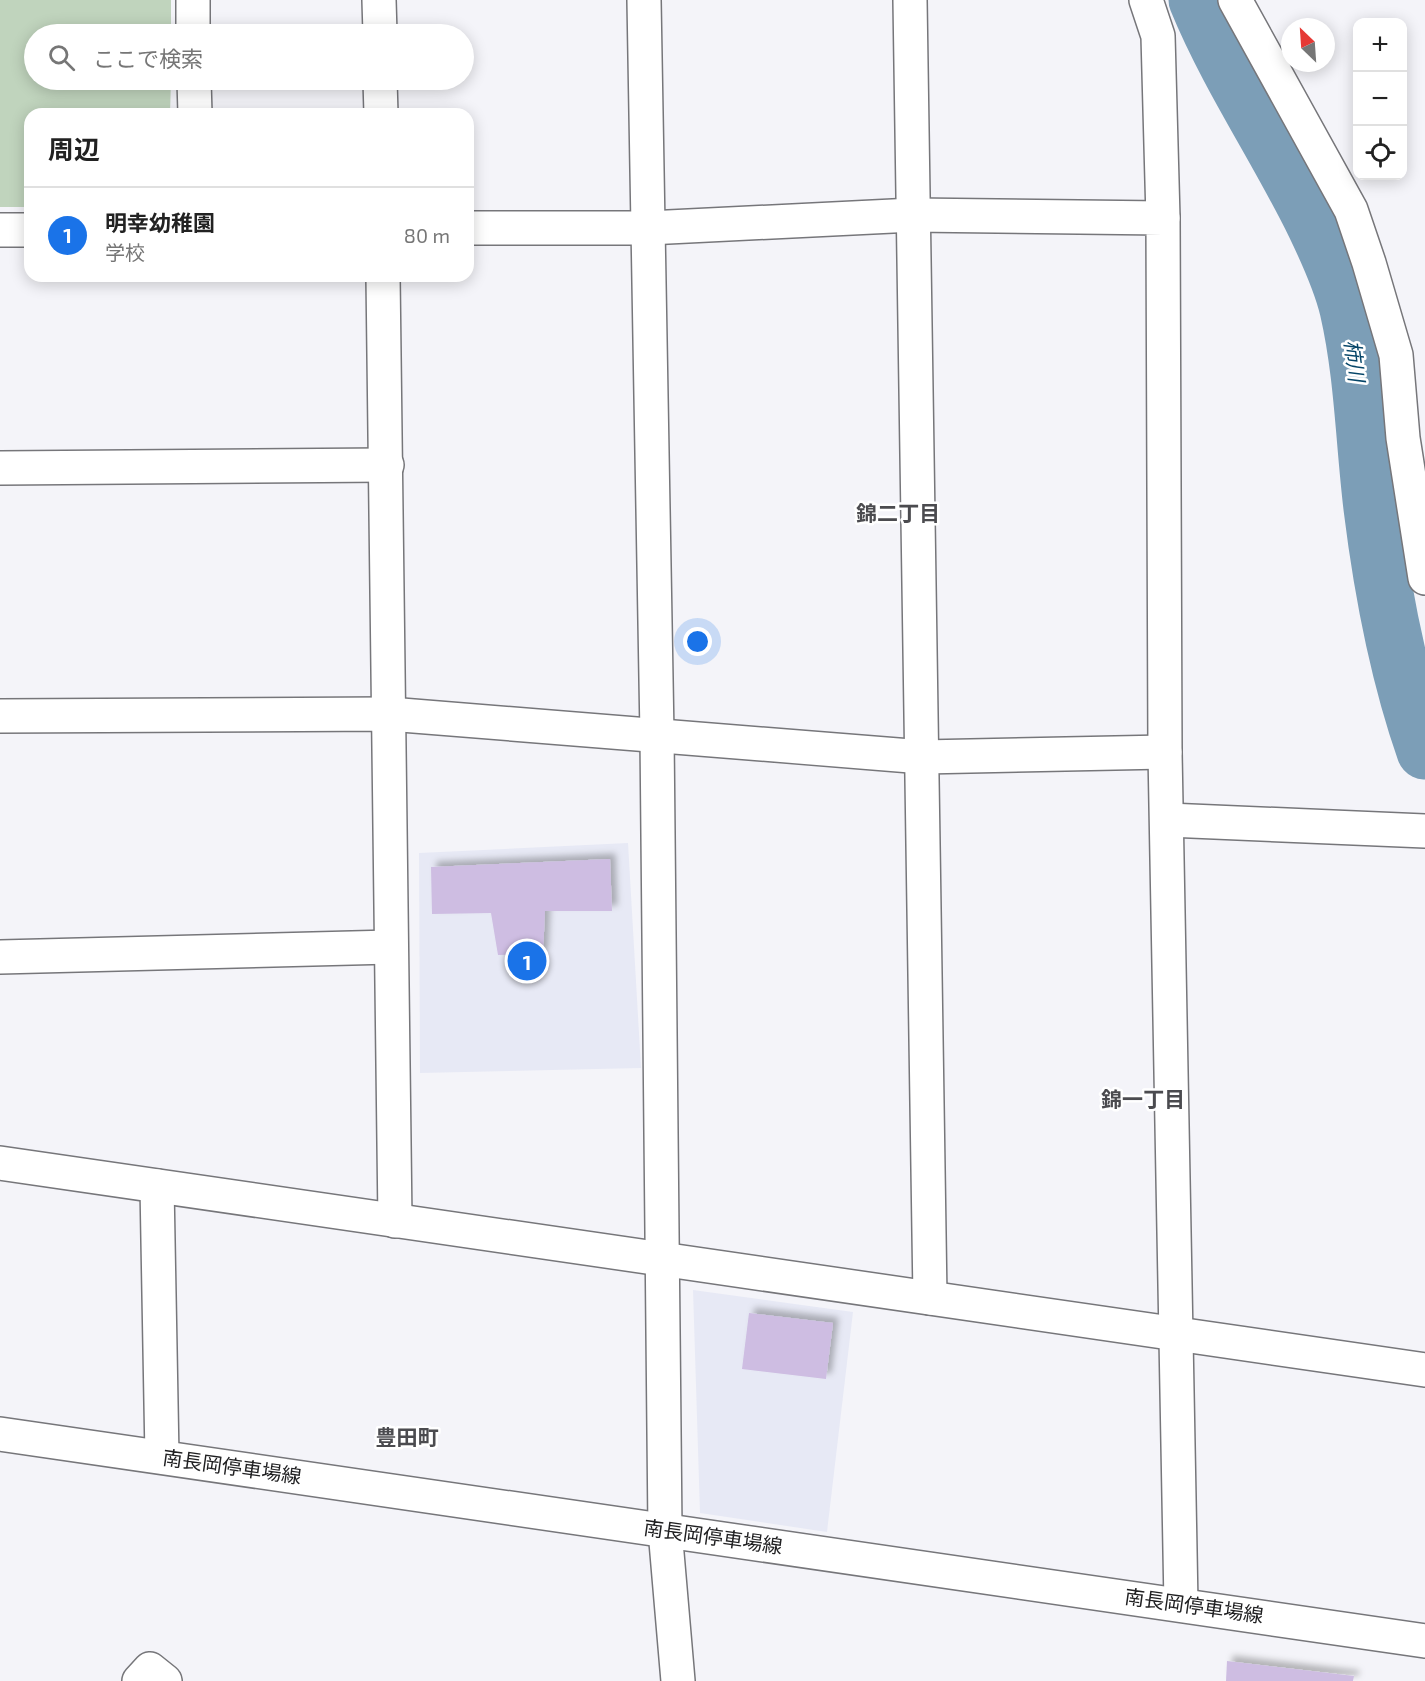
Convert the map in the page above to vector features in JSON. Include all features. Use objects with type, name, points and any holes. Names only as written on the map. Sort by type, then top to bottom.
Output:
[{"type":"street","points":[[192,0],[193,24]]},
{"type":"street","points":[[380,0],[380,24]]},
{"type":"street","points":[[644,0],[657,735],[665,1530],[678,1681]]},
{"type":"street","points":[[910,0],[930,1298]]},
{"type":"street","points":[[1146,0],[1158,36],[1163,218],[1165,752],[1181,1604]]},
{"type":"street","points":[[1235,0],[1351,210],[1396,355],[1412,380],[1403,438],[1425,578]]},
{"type":"street","points":[[194,90],[195,108]]},
{"type":"street","points":[[380,90],[381,108]]},
{"type":"street","points":[[474,228],[648,228],[913,216],[1163,218]]},
{"type":"street","points":[[0,230],[24,230]]},
{"type":"street","points":[[383,282],[396,1221]]},
{"type":"street","points":[[0,468],[387,465]]},
{"type":"street","points":[[0,716],[389,714],[923,757],[1165,752]]},
{"type":"street","points":[[1168,820],[1425,831]]},
{"type":"street","points":[[0,957],[391,947]]},
{"type":"street","points":[[0,1163],[662,1261],[1425,1370]]},
{"type":"street","points":[[157,1186],[162,1458]]},
{"type":"street","name":"南長岡停車場線","points":[[0,1434],[1425,1641]]},
{"type":"street","points":[[140,1681],[150,1669],[165,1681]]},
{"type":"shaded area","points":[[628,843],[641,1068],[420,1073],[419,853]]},
{"type":"shaded area","points":[[693,1290],[853,1312],[827,1532],[700,1513]]},
{"type":"green space","points":[[0,0],[171,0],[171,24],[24,24],[24,90],[171,90],[170,108],[24,108],[24,207],[0,207]]},
{"type":"building","points":[[610,859],[612,911],[545,911],[543,954],[498,955],[491,913],[432,914],[431,867]]},
{"type":"building","points":[[749,1313],[833,1323],[826,1379],[742,1369]]},
{"type":"building","points":[[1227,1661],[1354,1676],[1353,1681],[1226,1681]]},
{"type":"waterway","name":"柿川","points":[[1197,0],[1224,57],[1315,225],[1334,266],[1345,298],[1357,358],[1372,508],[1386,600],[1399,662],[1425,751]]},
{"type":"place","name":"明幸幼稚園","points":[[527,961]]},
{"type":"district","name":"錦二丁目","points":[[898,514]]},
{"type":"district","name":"錦一丁目","points":[[1143,1100]]},
{"type":"district","name":"豊田町","points":[[407,1438]]}]
